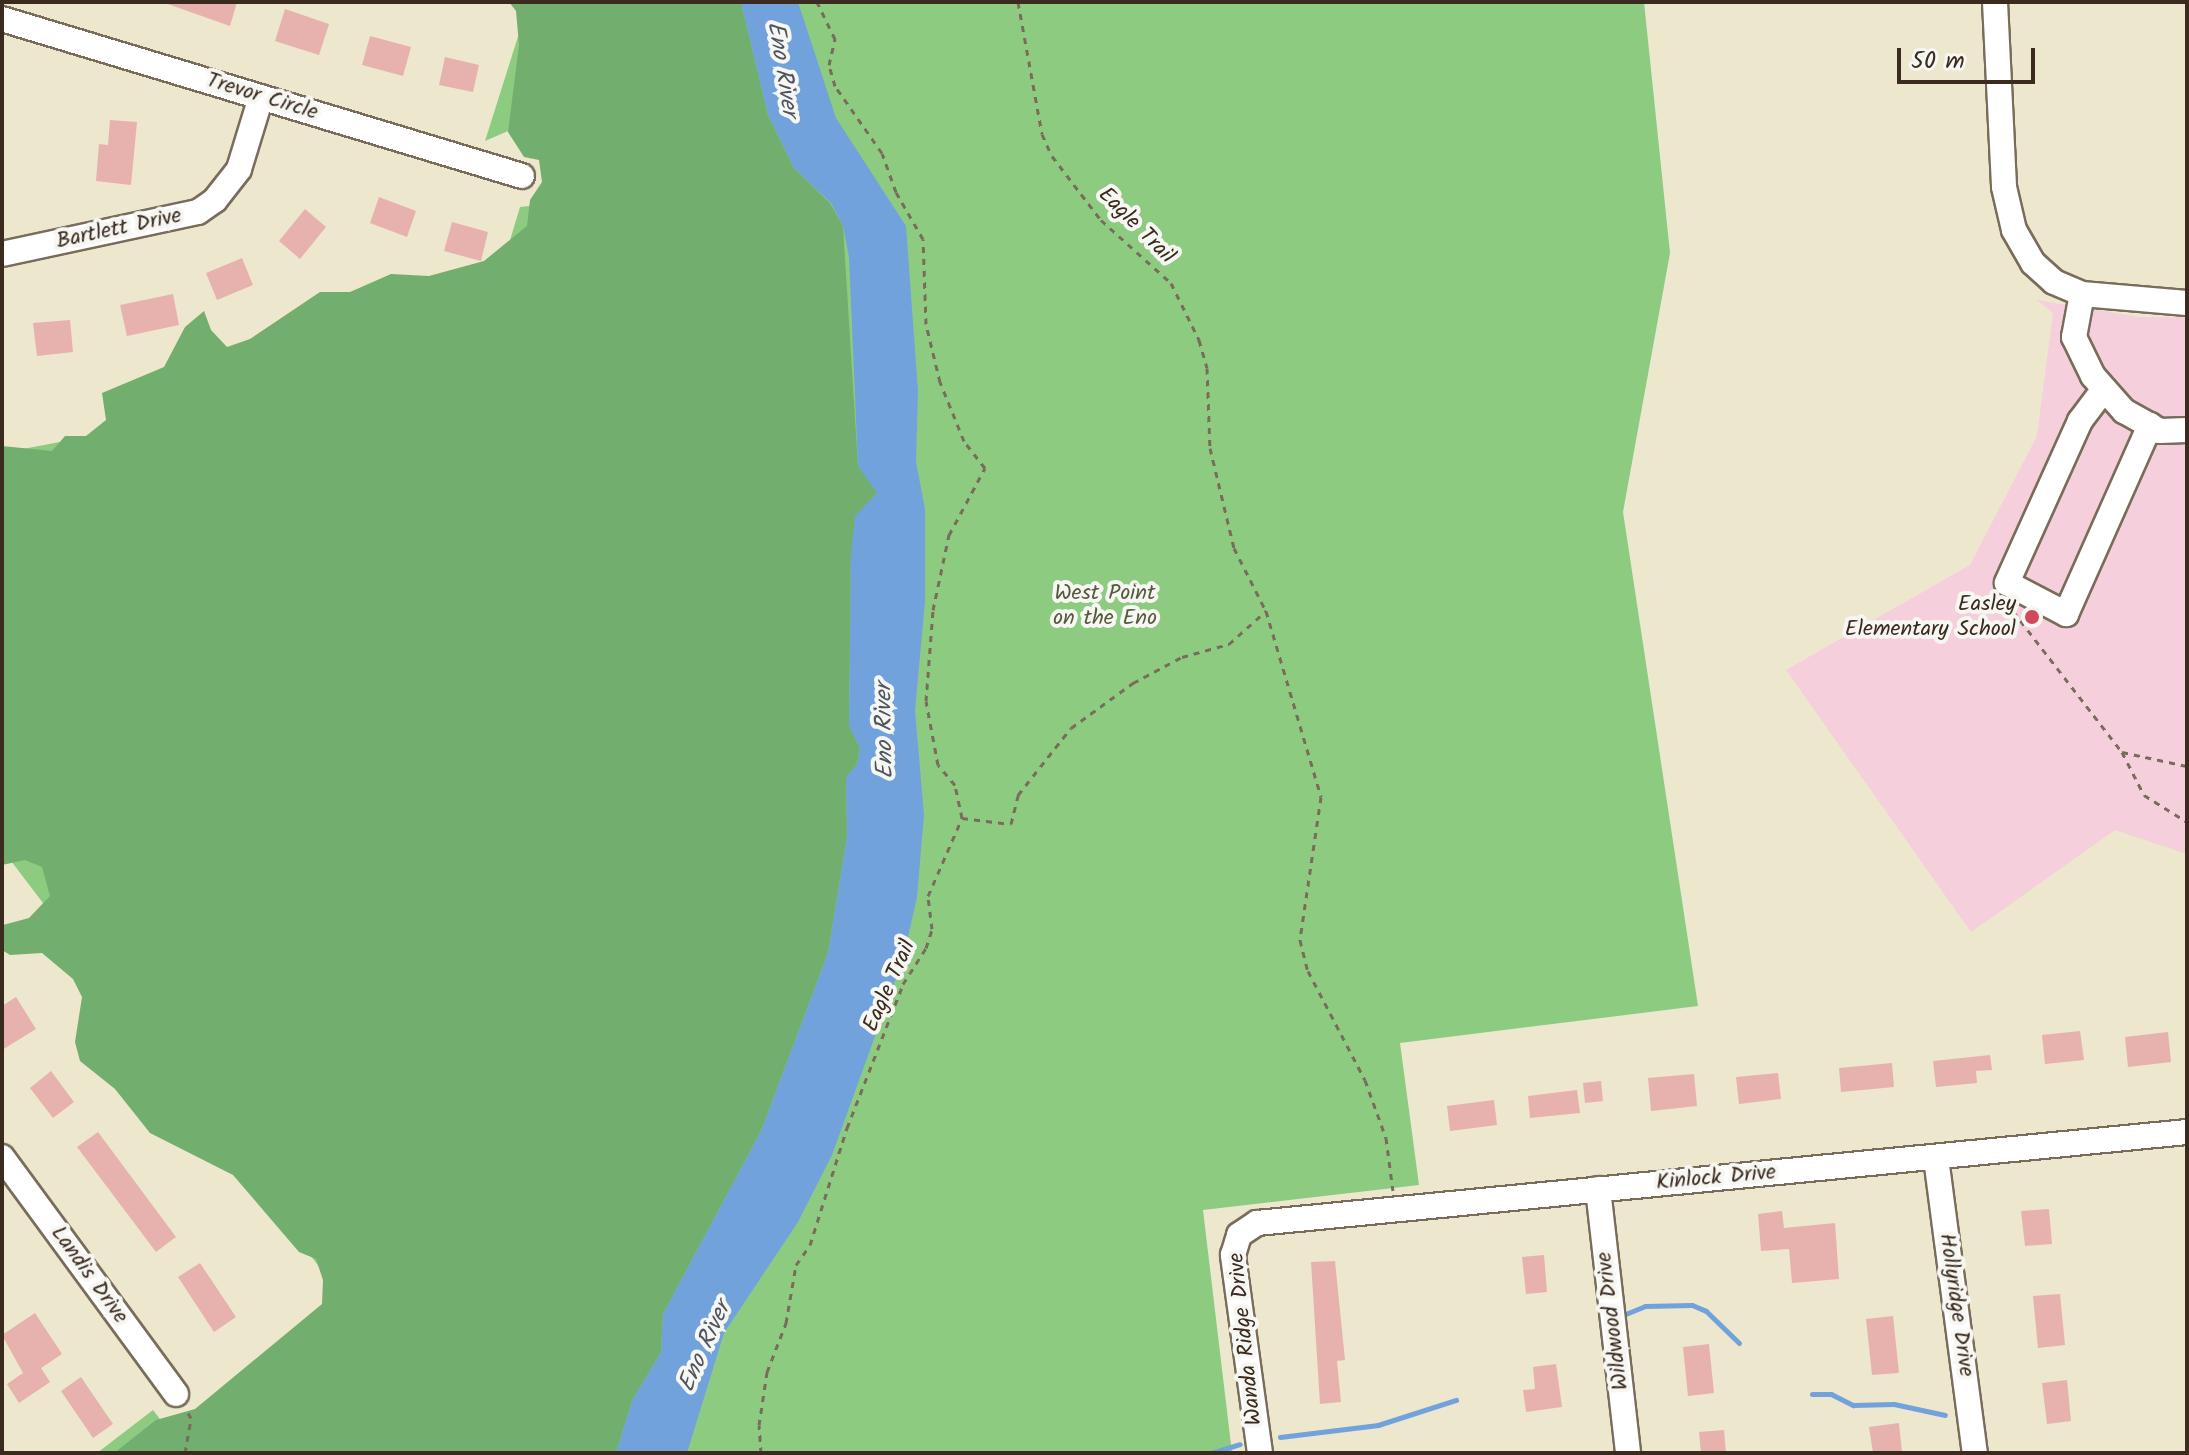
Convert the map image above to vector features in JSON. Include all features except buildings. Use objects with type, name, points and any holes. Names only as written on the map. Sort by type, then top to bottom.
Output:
[{"type":"street","points":[[1995,2],[2000,158],[2014,230],[2044,275],[2082,294],[2187,303]]},
{"type":"street","name":"Trevor Circle","points":[[2,19],[522,176]]},
{"type":"street","name":"Bartlett Drive","points":[[2,254],[198,212],[230,185],[239,169],[261,97]]},
{"type":"street","points":[[2082,294],[2074,337],[2104,389],[2124,411],[2160,431],[2187,430]]},
{"type":"street","points":[[2013,611],[2009,584],[2080,421],[2104,389]]},
{"type":"street","points":[[2009,584],[2066,614],[2150,425]]},
{"type":"street","name":"Kinlock Drive","points":[[1246,1228],[1257,1223],[2187,1132]]},
{"type":"street","name":"Landis Drive","points":[[2,1157],[176,1394]]},
{"type":"street","name":"Hollyridge Drive","points":[[1936,1158],[1975,1453]]},
{"type":"street","name":"Wildwood Drive","points":[[1598,1189],[1628,1453]]},
{"type":"street","name":"Wanda Ridge Drive","points":[[1246,1228],[1233,1255],[1260,1453]]},
{"type":"path","points":[[817,2],[835,39],[829,65],[835,86],[882,153],[896,192],[923,239],[922,274],[931,349],[946,404],[985,468],[949,535],[933,610],[926,701],[938,765],[955,785],[962,818],[1011,824],[1018,795],[1071,728],[1133,683],[1182,657],[1229,644],[1266,611]]},
{"type":"path","name":"Eagle Trail","points":[[1018,2],[1042,134],[1052,156],[1101,220],[1171,283],[1199,340],[1207,368],[1210,448],[1234,548],[1266,611],[1321,797],[1310,845],[1300,940],[1308,971],[1365,1080],[1381,1123],[1395,1209]]},
{"type":"path","points":[[2013,611],[2122,752],[2144,795],[2187,822]]},
{"type":"path","points":[[2122,752],[2187,766]]},
{"type":"path","name":"Eagle Trail","points":[[761,1453],[759,1425],[767,1372],[786,1323],[796,1265],[810,1245],[847,1128],[903,984],[926,948],[932,929],[928,896],[962,818]]},
{"type":"path","points":[[176,1394],[191,1418],[185,1453]]},
{"type":"shaded area","name":"Easley Elementary School","points":[[2037,300],[2139,317],[2187,317],[2187,854],[2115,830],[1971,932],[1786,670],[1970,565],[2037,436],[2053,313]]},
{"type":"green space","points":[[509,2],[741,2],[768,115],[794,168],[830,203],[843,226],[858,466],[878,493],[851,555],[849,725],[860,748],[857,765],[846,777],[847,837],[828,953],[761,1131],[663,1314],[661,1352],[632,1401],[616,1453],[114,1453],[156,1420],[195,1409],[322,1304],[323,1280],[316,1259],[299,1252],[233,1175],[150,1133],[115,1089],[80,1061],[75,1042],[82,997],[73,979],[42,953],[10,955],[2,950],[3,925],[29,918],[50,896],[42,867],[25,860],[2,865],[2,446],[52,451],[65,436],[86,436],[106,420],[102,393],[164,367],[185,327],[204,311],[211,330],[227,347],[250,339],[320,292],[350,292],[391,274],[429,276],[484,261],[527,226],[530,200],[542,182],[539,160],[524,157],[508,132],[519,45],[516,11]]},
{"type":"green space","name":"West Point on the Eno","points":[[529,2],[1644,2],[1670,253],[1623,512],[1698,1006],[1400,1043],[1419,1185],[1203,1210],[1232,1453],[246,1453],[342,1297],[2,849],[2,453],[473,363],[520,207],[558,203],[578,161],[508,131],[485,141]]},
{"type":"green space","points":[[153,1410],[186,1453],[97,1453]]},
{"type":"water","name":"Eno River","points":[[741,2],[798,2],[836,118],[906,226],[918,391],[916,462],[925,509],[925,602],[915,710],[924,815],[917,897],[903,959],[832,1155],[798,1222],[724,1333],[687,1453],[616,1453],[632,1401],[661,1352],[663,1314],[761,1131],[828,953],[847,837],[846,777],[857,765],[860,748],[849,726],[851,555],[855,516],[877,493],[858,466],[849,257],[843,226],[831,203],[794,168],[768,115]]},
{"type":"waterway","points":[[1623,1315],[1645,1306],[1692,1305],[1706,1311],[1739,1343]]},
{"type":"waterway","points":[[1812,1394],[1831,1394],[1853,1405],[1894,1404],[1945,1415]]},
{"type":"waterway","points":[[1280,1437],[1378,1425],[1456,1400]]},
{"type":"waterway","points":[[1211,1453],[1240,1444]]},
{"type":"place","name":"Easley Elementary School","points":[[2032,617]]}]
